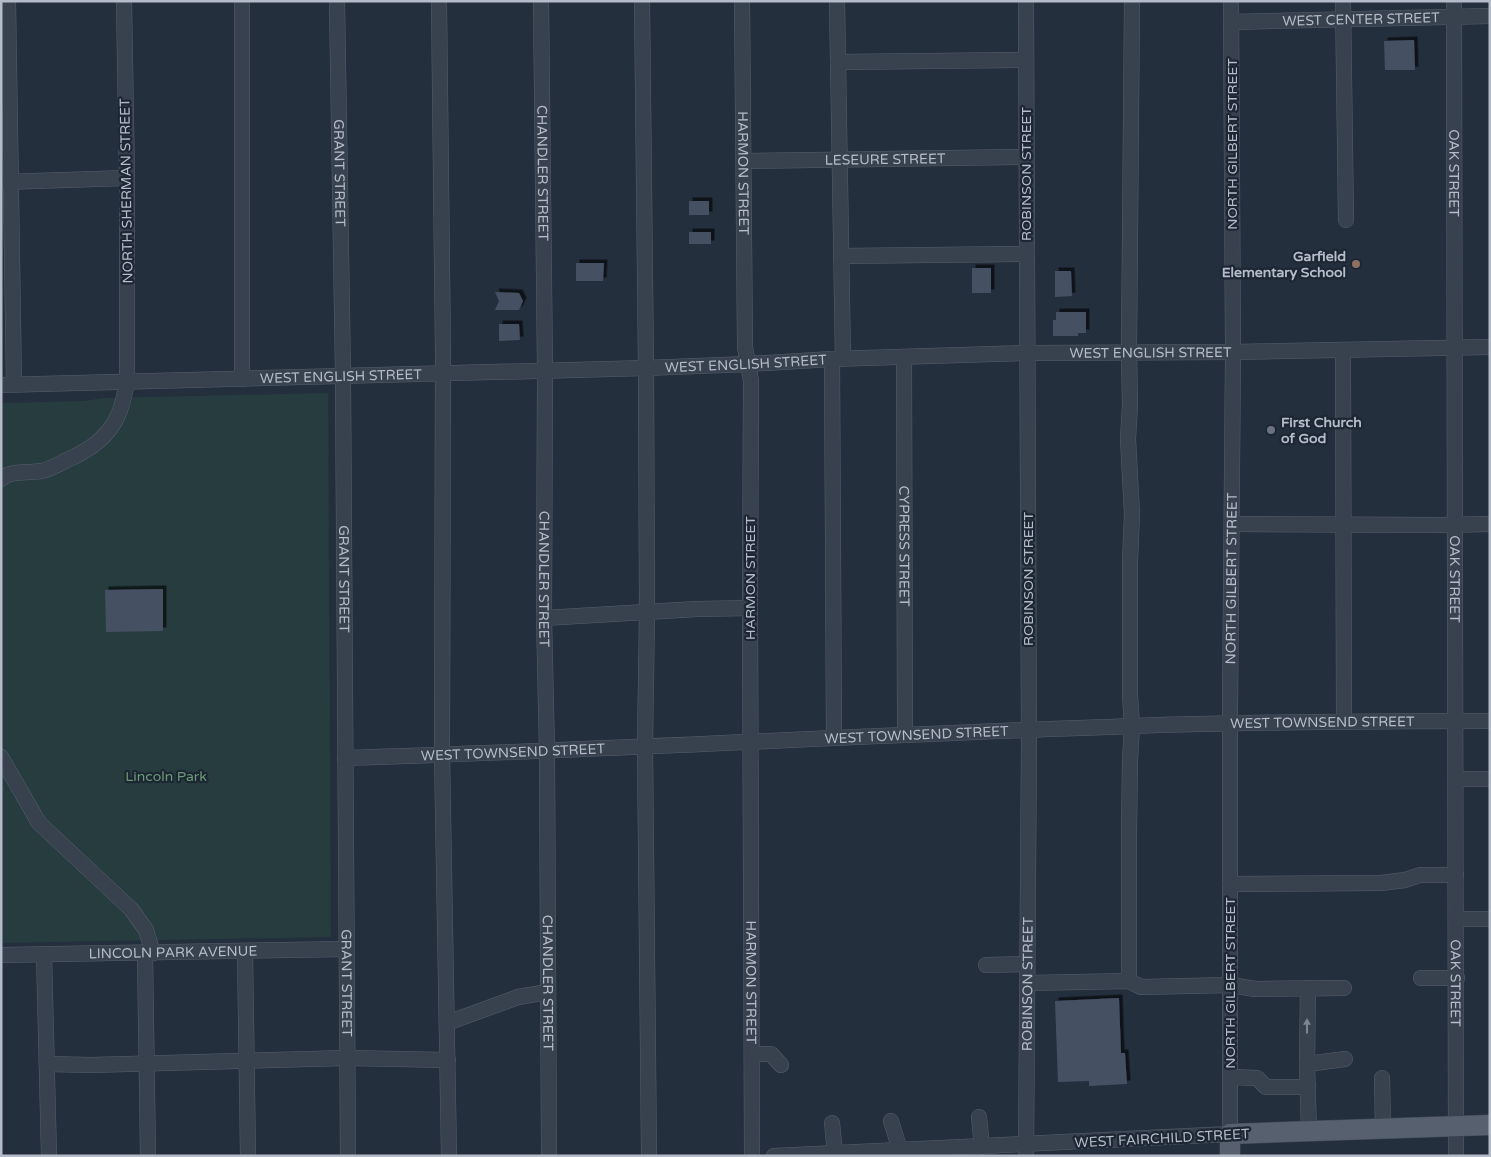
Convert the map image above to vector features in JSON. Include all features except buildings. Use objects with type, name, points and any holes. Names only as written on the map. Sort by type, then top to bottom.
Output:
[{"type":"main road","name":"WEST FAIRCHILD STREET","points":[[1230,1134],[1490,1125]]},
{"type":"main road","name":"NORTH GILBERT STREET","points":[[1230,1134],[1230,1156]]},
{"type":"street","points":[[8,1],[6,182],[8,384]]},
{"type":"street","name":"NORTH SHERMAN STREET","points":[[1,479],[6,474],[43,471],[71,459],[94,446],[111,428],[118,415],[127,381],[127,178],[124,1]]},
{"type":"street","points":[[242,1],[242,379]]},
{"type":"street","name":"GRANT STREET","points":[[337,1],[343,376],[348,1156]]},
{"type":"street","points":[[439,1],[442,373],[442,755],[449,1156]]},
{"type":"street","name":"CHANDLER STREET","points":[[541,1],[549,1156]]},
{"type":"street","points":[[642,1],[646,368],[647,612],[645,746],[649,1156]]},
{"type":"street","name":"HARMON STREET","points":[[742,1],[745,347],[751,381],[752,1156]]},
{"type":"street","points":[[834,738],[838,359],[841,256],[837,1]]},
{"type":"street","name":"ROBINSON STREET","points":[[1026,1],[1029,730],[1026,1150]]},
{"type":"street","points":[[1129,981],[1129,833],[1132,726],[1130,695],[1130,561],[1132,514],[1128,439],[1130,405],[1132,1]]},
{"type":"street","name":"NORTH GILBERT STREET","points":[[1230,1134],[1233,352],[1231,1]]},
{"type":"street","points":[[1343,1],[1346,220]]},
{"type":"street","name":"OAK STREET","points":[[1454,1],[1456,1156]]},
{"type":"street","name":"WEST CENTER STREET","points":[[1231,22],[1490,16]]},
{"type":"street","points":[[838,62],[1026,60]]},
{"type":"street","name":"LESEURE STREET","points":[[744,160],[1026,157]]},
{"type":"street","points":[[6,182],[127,178]]},
{"type":"street","points":[[841,256],[1027,254]]},
{"type":"street","name":"WEST ENGLISH STREET","points":[[8,384],[646,368],[1028,353],[1233,352],[1490,347]]},
{"type":"street","points":[[1343,350],[1344,722]]},
{"type":"street","name":"CYPRESS STREET","points":[[904,357],[905,735]]},
{"type":"street","points":[[1232,524],[1490,524]]},
{"type":"street","points":[[544,618],[750,608]]},
{"type":"street","name":"WEST TOWNSEND STREET","points":[[345,758],[1132,726],[1490,720]]},
{"type":"street","points":[[1,756],[39,823],[131,909],[146,930],[149,953],[146,1063],[148,1156]]},
{"type":"street","points":[[1456,779],[1490,779]]},
{"type":"street","points":[[1230,884],[1381,883],[1405,880],[1420,875],[1456,875]]},
{"type":"street","points":[[1456,919],[1490,919]]},
{"type":"street","name":"LINCOLN PARK AVENUE","points":[[1,955],[346,949]]},
{"type":"street","points":[[245,951],[248,1156]]},
{"type":"street","points":[[44,954],[49,1156]]},
{"type":"street","points":[[986,965],[1027,964]]},
{"type":"street","points":[[1422,978],[1457,978]]},
{"type":"street","points":[[1027,983],[1129,981],[1141,987],[1231,985],[1255,989],[1344,988]]},
{"type":"street","points":[[1308,988],[1307,1064],[1310,1131]]},
{"type":"street","points":[[447,1023],[518,997],[548,992]]},
{"type":"street","points":[[752,1054],[771,1054],[781,1065]]},
{"type":"street","points":[[47,1064],[91,1065],[347,1058],[448,1060]]},
{"type":"street","points":[[1307,1064],[1346,1059]]},
{"type":"street","points":[[1230,1077],[1257,1078],[1266,1087],[1308,1087]]},
{"type":"street","points":[[1382,1078],[1383,1129]]},
{"type":"street","points":[[979,1117],[982,1147]]},
{"type":"street","points":[[891,1121],[900,1150]]},
{"type":"street","points":[[832,1123],[835,1153]]},
{"type":"street","name":"WEST FAIRCHILD STREET","points":[[774,1156],[835,1153],[856,1154],[900,1150],[965,1152],[982,1147],[1026,1150],[1073,1149],[1230,1134]]},
{"type":"green space","name":"Lincoln Park","points":[[328,393],[331,937],[1,943],[1,403],[84,401],[104,398]]},
{"type":"place","name":"Garfield Elementary School","points":[[1356,264]]},
{"type":"place","name":"First Church of God","points":[[1271,430]]}]
